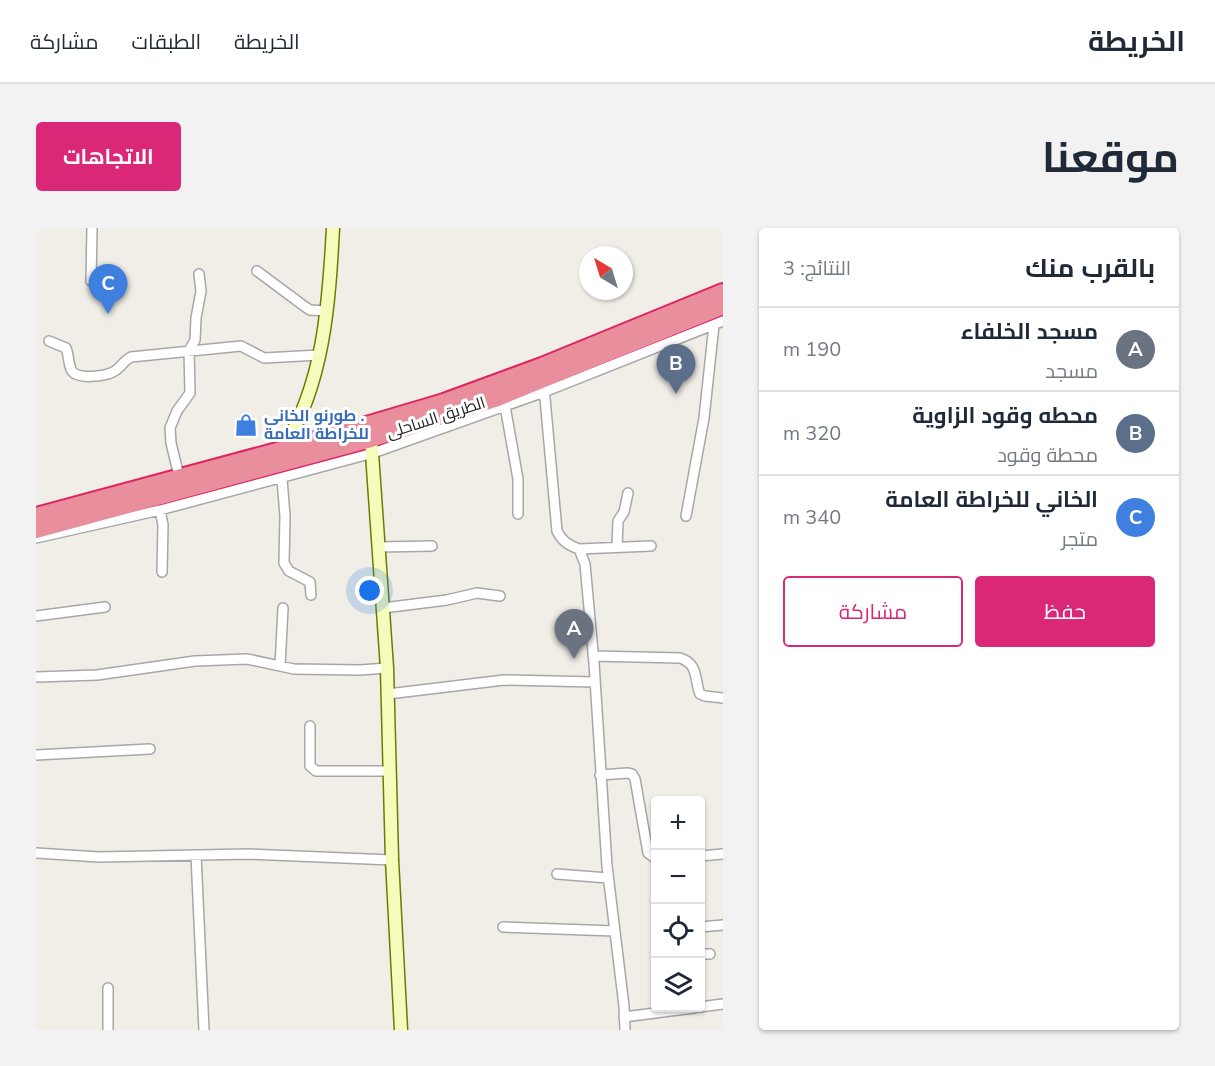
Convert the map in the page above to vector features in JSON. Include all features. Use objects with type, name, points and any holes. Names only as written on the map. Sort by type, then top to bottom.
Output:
[{"type":"highway","name":"الطريق الساحلى","points":[[36,530],[73,513],[179,476],[282,450],[444,402],[543,379],[723,292]]},
{"type":"highway","name":"الطريق الساحلى","points":[[36,516],[73,513],[372,446],[495,399],[723,306]]},
{"type":"street","points":[[91,281],[92,228]]},
{"type":"street","points":[[282,450],[301,417],[319,355],[327,311],[333,228]]},
{"type":"street","points":[[257,271],[310,310],[327,311]]},
{"type":"street","points":[[179,476],[170,428],[177,411],[190,393],[189,351],[195,340],[201,291],[199,274]]},
{"type":"street","points":[[36,538],[282,479],[372,446],[505,406],[543,379],[719,323],[686,516]]},
{"type":"street","points":[[49,340],[66,348],[72,370],[80,376],[109,374],[119,369],[126,360],[132,357],[241,346],[264,358],[319,355]]},
{"type":"street","points":[[543,379],[557,531],[561,539],[579,549],[651,546]]},
{"type":"street","points":[[505,406],[518,479],[518,514]]},
{"type":"street","points":[[301,417],[302,428],[306,436],[316,440]]},
{"type":"street","points":[[372,446],[387,668],[392,860],[401,1030]]},
{"type":"street","points":[[282,479],[285,516],[284,563],[290,571],[310,582],[311,595]]},
{"type":"street","points":[[617,547],[618,521],[624,512],[628,493]]},
{"type":"street","points":[[160,510],[163,525],[162,572]]},
{"type":"street","points":[[379,547],[432,546]]},
{"type":"street","points":[[579,549],[585,564],[608,878],[625,1030]]},
{"type":"street","points":[[383,608],[447,600],[477,593],[500,596]]},
{"type":"street","points":[[36,616],[105,607]]},
{"type":"street","points":[[280,666],[283,608]]},
{"type":"street","points":[[593,656],[680,658],[696,671],[700,694],[723,698]]},
{"type":"street","points":[[36,677],[96,675],[195,661],[247,659],[294,669],[387,668]]},
{"type":"street","points":[[388,694],[504,680],[595,682]]},
{"type":"street","points":[[310,726],[310,766],[316,771],[390,771]]},
{"type":"street","points":[[36,755],[150,749]]},
{"type":"street","points":[[600,775],[632,774],[635,779],[648,853],[651,855]]},
{"type":"street","points":[[36,853],[99,857],[249,854],[392,860]]},
{"type":"street","points":[[705,856],[723,854]]},
{"type":"street","points":[[196,855],[204,1030]]},
{"type":"street","points":[[557,874],[608,878]]},
{"type":"street","points":[[705,927],[723,925]]},
{"type":"street","points":[[502,927],[615,931]]},
{"type":"street","points":[[108,988],[108,1030]]},
{"type":"street","points":[[705,1006],[723,1004]]},
{"type":"street","points":[[624,1017],[663,1012]]},
{"type":"place","name":"الخاني للخراطة العامة","points":[[108,314]]},
{"type":"place","name":"محطه وقود الزاوية","points":[[676,394]]},
{"type":"place","name":"طورنو الخاني . للخراطة العامة","points":[[246,425]]},
{"type":"place","name":"مسجد الخلفاء","points":[[574,659]]}]
